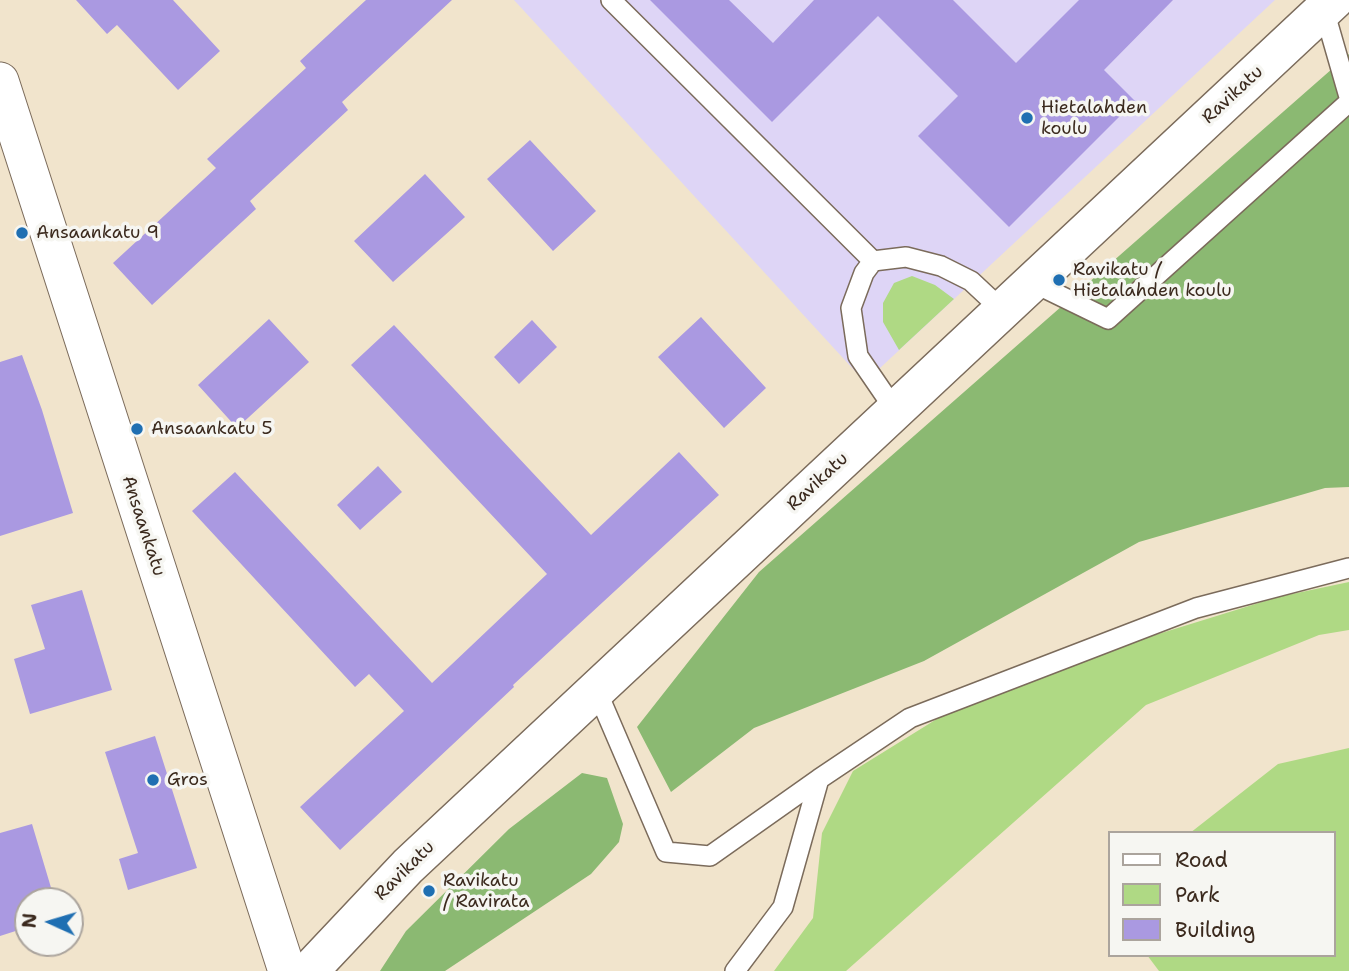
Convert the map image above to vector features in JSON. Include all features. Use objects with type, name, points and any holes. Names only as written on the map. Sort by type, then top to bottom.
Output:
[{"type":"street","name":"Ravikatu","points":[[309,971],[408,866],[1329,5]]},
{"type":"street","name":"Ansaankatu","points":[[0,81],[287,971]]},
{"type":"lane","points":[[611,0],[873,261]]},
{"type":"lane","points":[[1032,282],[1108,319],[1349,100],[1329,5]]},
{"type":"lane","points":[[895,410],[858,356],[851,308],[864,273],[873,261],[906,257],[941,266],[971,281],[1002,310]]},
{"type":"lane","points":[[596,689],[666,852],[710,856],[910,718],[1196,608],[1349,568]]},
{"type":"lane","points":[[735,971],[783,907],[818,779]]},
{"type":"shaded area","points":[[514,0],[1275,0],[865,382]]},
{"type":"green space","points":[[1349,54],[1349,487],[1325,488],[1139,542],[924,661],[754,728],[671,792],[637,727],[759,572]]},
{"type":"green space","points":[[912,276],[935,285],[954,299],[899,350],[883,322],[883,303],[894,283]]},
{"type":"green space","points":[[1349,582],[1349,630],[1319,635],[1146,705],[846,971],[774,971],[813,918],[822,833],[853,771],[940,717],[1126,644],[1278,597]]},
{"type":"green space","points":[[1349,748],[1349,971],[1159,971],[1148,957],[1335,957],[1335,831],[1193,831],[1278,764]]},
{"type":"green space","points":[[582,773],[607,778],[623,824],[619,842],[591,874],[445,971],[380,971],[406,931],[509,829]]},
{"type":"building","points":[[76,0],[173,0],[220,51],[178,90],[117,25],[107,34]]},
{"type":"building","points":[[366,0],[452,0],[342,102],[348,110],[250,201],[256,209],[152,305],[113,263],[216,168],[207,159],[306,68],[300,61]]},
{"type":"building","name":"Hietalahden koulu","points":[[650,0],[729,0],[773,43],[814,0],[953,0],[1016,63],[1079,0],[1173,0],[1104,70],[1135,101],[1009,227],[918,136],[958,96],[878,16],[772,122]]},
{"type":"building","points":[[530,140],[596,211],[553,251],[487,179]]},
{"type":"building","points":[[425,174],[465,217],[393,282],[354,241]]},
{"type":"building","points":[[701,317],[766,388],[724,428],[658,357]]},
{"type":"building","points":[[269,319],[309,362],[237,428],[198,385]]},
{"type":"building","points":[[532,320],[557,347],[519,384],[494,357]]},
{"type":"building","points":[[394,325],[591,535],[679,452],[719,495],[513,685],[514,687],[340,850],[300,807],[404,711],[369,674],[355,687],[192,511],[235,472],[432,683],[547,574],[351,365]]},
{"type":"building","points":[[22,355],[42,410],[73,513],[0,536],[0,362]]},
{"type":"building","points":[[378,466],[402,492],[360,530],[337,505]]},
{"type":"building","points":[[82,590],[112,690],[30,714],[14,659],[45,649],[31,605]]},
{"type":"building","points":[[155,736],[197,868],[128,890],[119,859],[138,853],[105,752]]},
{"type":"building","points":[[32,824],[51,887],[14,887],[14,932],[0,936],[0,833]]},
{"type":"place","name":"Hietalahden koulu","points":[[1027,118]]},
{"type":"place","name":"Ansaankatu 9","points":[[22,233]]},
{"type":"place","name":"Ravikatu / Hietalahden koulu","points":[[1059,280]]},
{"type":"place","name":"Ansaankatu 5","points":[[137,429]]},
{"type":"place","name":"Gros","points":[[153,780]]},
{"type":"place","name":"Ravikatu / Ravirata","points":[[429,891]]}]
